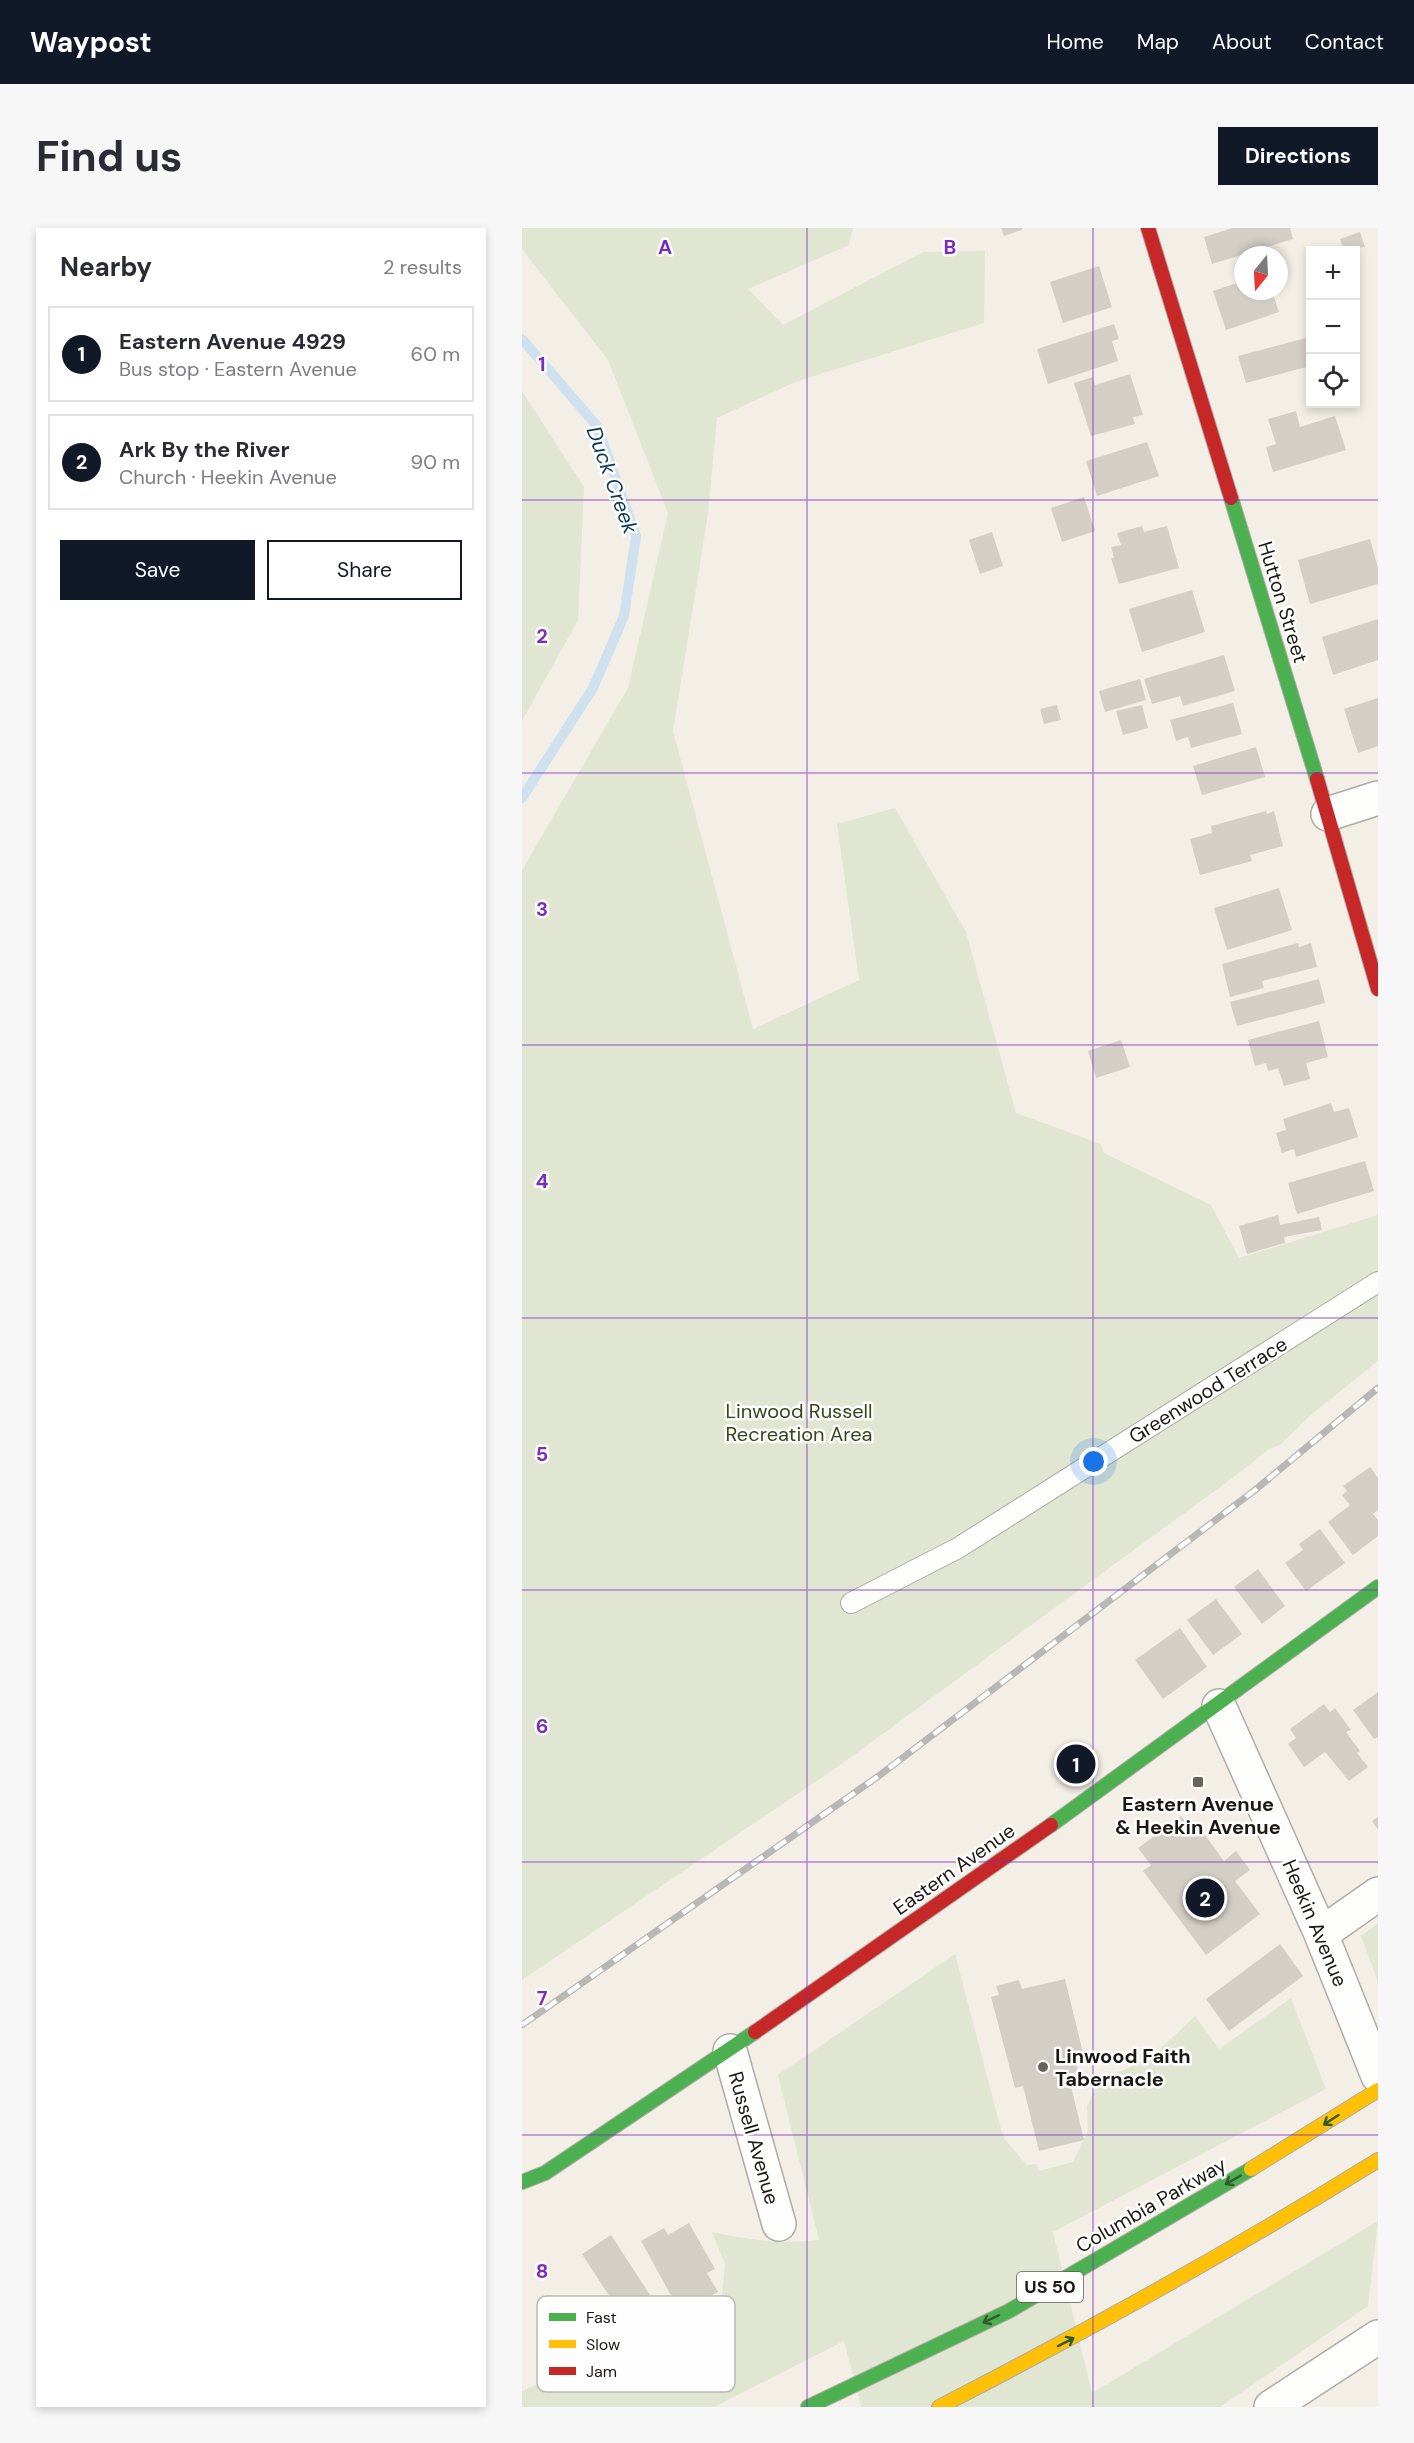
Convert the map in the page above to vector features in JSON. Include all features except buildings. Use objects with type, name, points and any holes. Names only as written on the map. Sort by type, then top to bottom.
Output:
[{"type":"main road","name":"Hutton Street","points":[[1148,228],[1328,814],[1378,989]]},
{"type":"main road","name":"Eastern Avenue","points":[[528,2186],[730,2051],[1219,1706],[1378,1587]]},
{"type":"main road","name":"Columbia Parkway","points":[[808,2407],[1009,2311],[1283,2151],[1378,2090]]},
{"type":"main road","name":"US 50","points":[[939,2407],[1086,2332],[1303,2208],[1378,2160]]},
{"type":"street","points":[[1328,814],[1378,798]]},
{"type":"street","name":"Heekin Avenue","points":[[1219,1706],[1322,1934],[1378,2076]]},
{"type":"street","points":[[1322,1934],[1378,1894]]},
{"type":"street","name":"Russell Avenue","points":[[730,2051],[779,2224]]},
{"type":"street","points":[[1271,2407],[1378,2337]]},
{"type":"lane","name":"Greenwood Terrace","points":[[851,1603],[958,1548],[1378,1282]]},
{"type":"green space","name":"Linwood Russell Recreation Area","points":[[522,228],[853,228],[849,245],[748,289],[783,325],[923,252],[985,251],[984,323],[795,382],[717,418],[708,514],[673,731],[753,1029],[859,980],[837,824],[895,808],[966,932],[1016,1113],[1101,1144],[1104,1153],[1211,1205],[1239,1258],[1378,1215],[1378,1361],[1312,1414],[1280,1445],[1269,1449],[836,1768],[522,1980],[522,870],[628,688],[668,513],[608,360],[522,249]]},
{"type":"green space","points":[[522,391],[584,487],[578,620],[522,721]]},
{"type":"green space","points":[[1378,1923],[1378,1982],[1361,1936]]},
{"type":"green space","points":[[955,1954],[1003,2137],[1027,2165],[1037,2164],[1039,2171],[1073,2162],[1088,2130],[1087,2106],[1099,2081],[1152,2057],[1195,2016],[1219,2049],[1291,1998],[1326,2089],[1053,2232],[1092,2393],[1378,2221],[1368,2306],[1220,2407],[861,2407],[844,2341],[714,2407],[522,2407],[522,2391],[537,2384],[537,2392],[735,2392],[735,2296],[722,2296],[725,2264],[712,2232],[765,2240],[792,2242],[819,2240],[778,2075]]},
{"type":"waterway","name":"Duck Creek","points":[[522,339],[597,426],[636,536],[624,616],[593,688],[522,798]]},
{"type":"railway","points":[[522,2025],[880,1775],[1255,1490],[1378,1388]]},
{"type":"traffic: fast","points":[[1231,498],[1317,779]]},
{"type":"traffic: fast","points":[[1051,1825],[1378,1587]]},
{"type":"traffic: fast","points":[[522,2182],[545,2173],[755,2032]]},
{"type":"traffic: fast","points":[[808,2407],[1009,2311],[1251,2169]]},
{"type":"traffic: slow","points":[[1251,2169],[1378,2090]]},
{"type":"traffic: slow","points":[[939,2407],[1161,2288],[1378,2160]]},
{"type":"traffic: jam","points":[[1148,228],[1231,498]]},
{"type":"traffic: jam","points":[[1317,779],[1378,989]]},
{"type":"traffic: jam","points":[[755,2032],[1051,1825]]},
{"type":"place","name":"Eastern Avenue 4929","points":[[1076,1764]]},
{"type":"place","name":"Eastern Avenue & Heekin Avenue","points":[[1198,1782]]},
{"type":"place","name":"Ark By the River","points":[[1205,1898]]},
{"type":"place","name":"Linwood Faith Tabernacle","points":[[1043,2067]]}]
